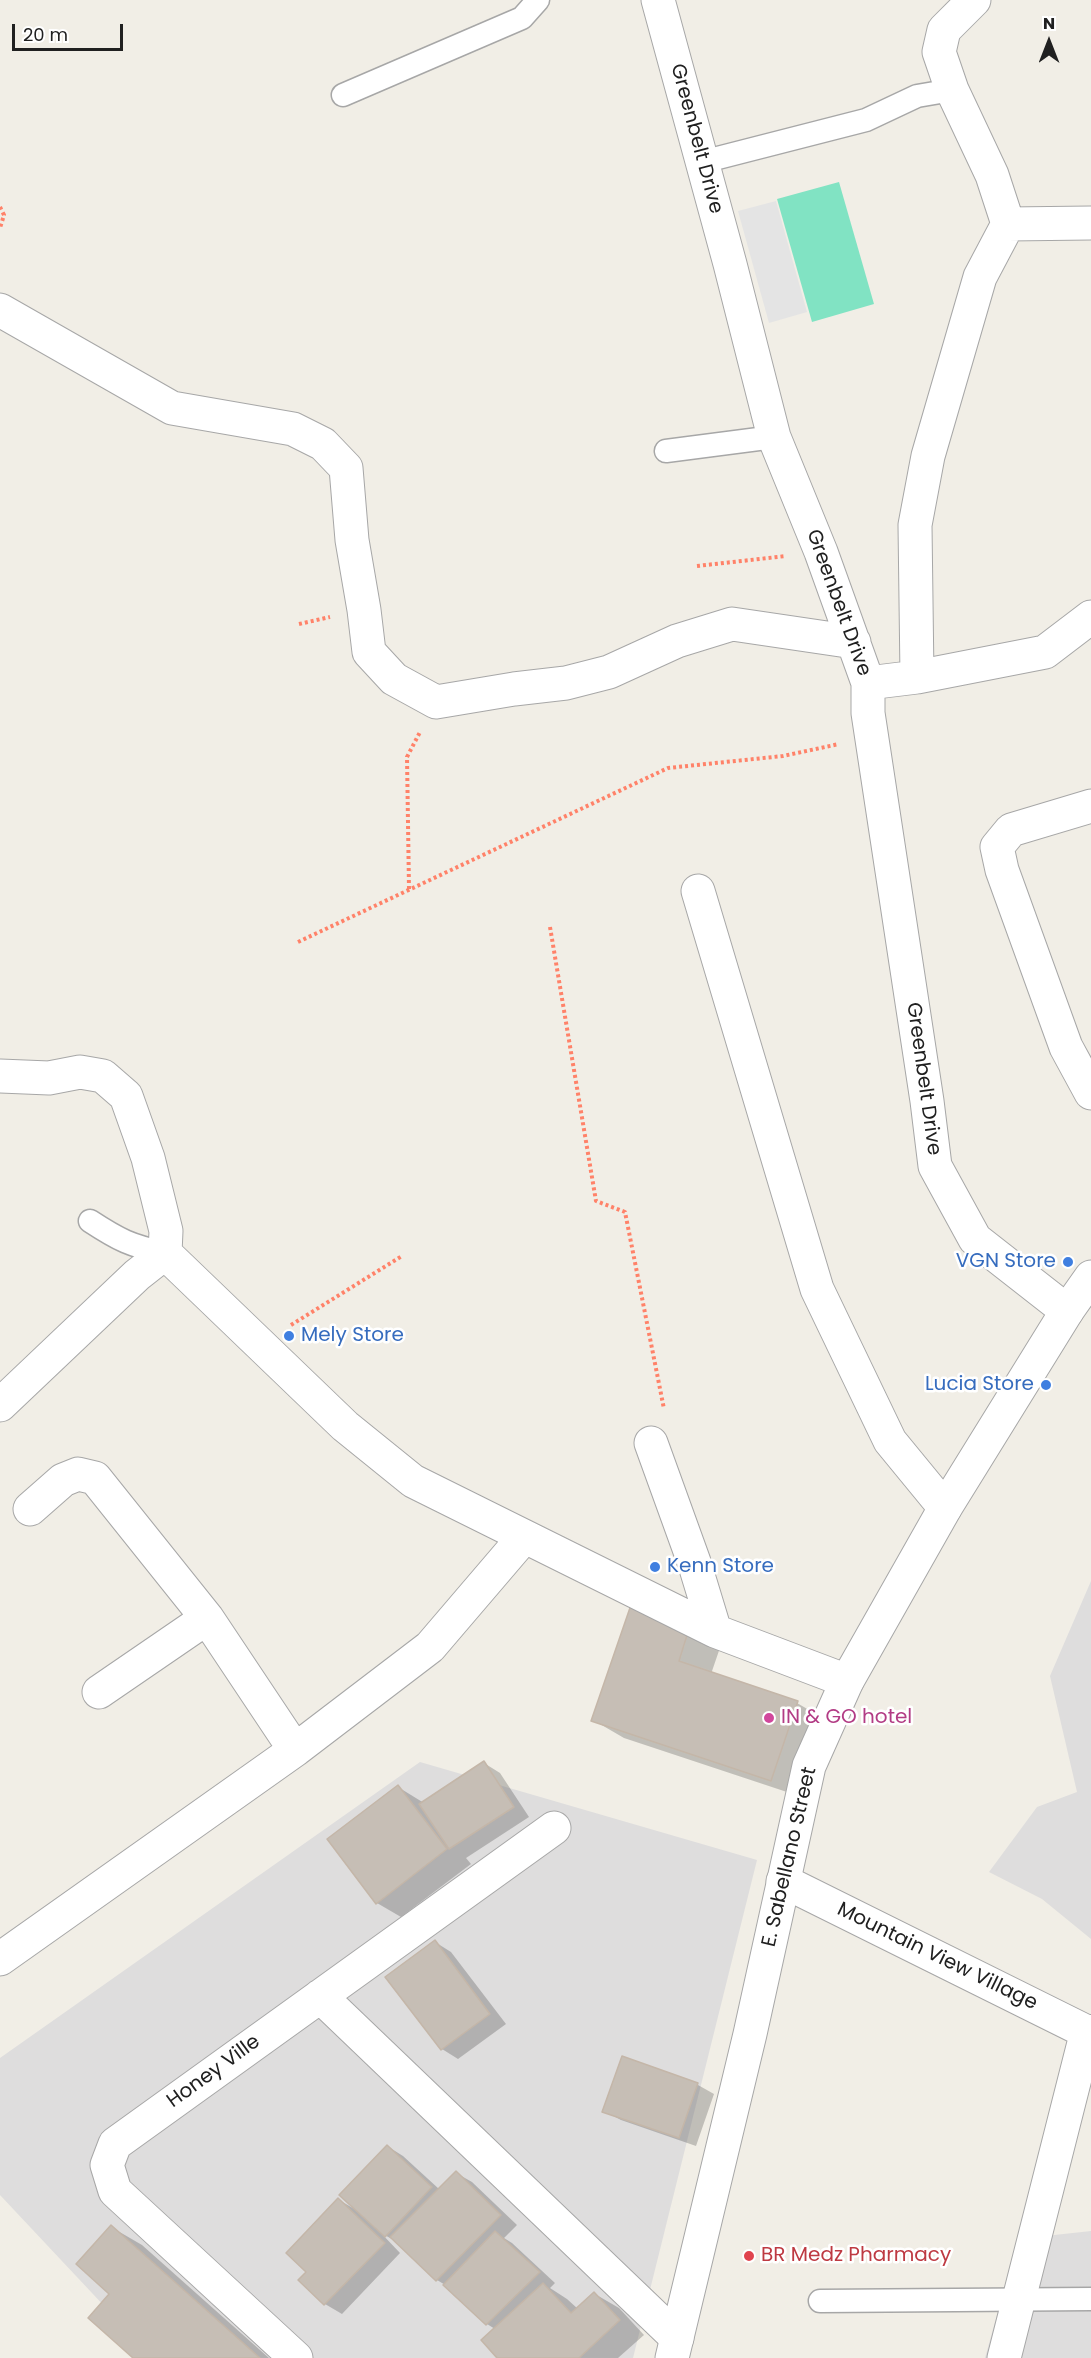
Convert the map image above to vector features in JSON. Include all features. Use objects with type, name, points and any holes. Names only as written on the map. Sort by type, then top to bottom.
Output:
[{"type":"street","name":"Greenbelt Drive","points":[[658,0],[774,437],[821,552],[868,683],[868,713],[935,1166],[975,1239],[1067,1311]]},
{"type":"street","points":[[917,677],[915,525],[928,456],[980,277],[1008,224],[992,176],[952,90],[939,52],[944,30],[974,0]]},
{"type":"street","points":[[1008,224],[1091,223]]},
{"type":"street","points":[[0,310],[172,408],[294,429],[323,444],[346,468],[352,540],[369,652],[394,679],[436,702],[588,678],[609,672],[677,641],[732,624],[854,642]]},
{"type":"street","points":[[868,683],[917,677],[1045,652],[1091,617]]},
{"type":"street","points":[[1091,806],[1011,830],[997,847],[1002,870],[1066,1047],[1091,1093]]},
{"type":"street","points":[[698,891],[817,1289],[890,1441],[945,1508]]},
{"type":"street","points":[[0,1076],[49,1078],[80,1072],[103,1076],[126,1096],[148,1158],[166,1231],[165,1253],[345,1426],[413,1481],[716,1631],[847,1681]]},
{"type":"street","points":[[0,1405],[137,1275],[165,1253]]},
{"type":"street","name":"E. Sabellano Street","points":[[675,2348],[750,2034],[809,1766],[847,1681],[945,1508],[1067,1311],[1091,1277]]},
{"type":"street","points":[[651,1443],[716,1631]]},
{"type":"street","points":[[30,1509],[63,1480],[78,1474],[95,1478],[207,1618],[295,1750]]},
{"type":"street","points":[[0,1959],[295,1750],[430,1647],[524,1537]]},
{"type":"street","points":[[99,1692],[207,1618]]},
{"type":"street","name":"Honey Ville","points":[[296,2358],[115,2191],[107,2165],[116,2144],[554,1828]]},
{"type":"street","name":"Mountain View Village","points":[[783,1881],[1089,2032]]},
{"type":"street","points":[[320,1996],[675,2348]]},
{"type":"street","points":[[1004,2358],[1089,2032]]},
{"type":"lane","points":[[343,95],[522,18],[538,0]]},
{"type":"lane","points":[[702,162],[866,120],[917,96],[952,90]]},
{"type":"lane","points":[[666,451],[774,437]]},
{"type":"lane","points":[[90,1221],[132,1246],[165,1253]]},
{"type":"lane","points":[[820,2301],[1091,2299]]},
{"type":"path","points":[[0,207],[4,215],[0,228]]},
{"type":"path","points":[[697,566],[821,552]]},
{"type":"path","points":[[409,890],[407,757],[436,702]]},
{"type":"path","points":[[298,942],[668,768],[783,756],[872,738]]},
{"type":"path","points":[[550,927],[596,1201],[625,1212],[666,1416],[651,1443]]},
{"type":"path","points":[[260,1344],[402,1256]]},
{"type":"shaded area","points":[[776,201],[807,312],[769,323],[738,211]]},
{"type":"shaded area","points":[[1091,1581],[1091,1939],[1042,1899],[989,1872],[1037,1807],[1077,1792],[1050,1676]]},
{"type":"shaded area","points":[[420,1762],[757,1860],[633,2358],[153,2358],[0,2195],[0,2058]]},
{"type":"shaded area","points":[[1091,2231],[1091,2358],[985,2358],[1018,2239]]},
{"type":"green space","points":[[839,182],[874,304],[812,322],[777,199]]},
{"type":"building","points":[[633,1599],[692,1619],[679,1661],[798,1701],[771,1781],[591,1721]]},
{"type":"building","points":[[484,1761],[514,1807],[449,1849],[419,1804]]},
{"type":"building","points":[[398,1785],[447,1849],[376,1904],[327,1839]]},
{"type":"building","points":[[435,1940],[490,2014],[441,2050],[385,1977]]},
{"type":"building","points":[[622,2056],[698,2083],[679,2138],[602,2112]]},
{"type":"building","points":[[387,2145],[432,2187],[385,2237],[339,2195]]},
{"type":"building","points":[[456,2171],[501,2215],[436,2281],[390,2237]]},
{"type":"building","points":[[338,2198],[385,2243],[324,2305],[298,2280],[306,2272],[286,2253]]},
{"type":"building","points":[[111,2225],[260,2358],[133,2358],[88,2318],[109,2294],[76,2264]]},
{"type":"building","points":[[495,2231],[540,2272],[486,2325],[443,2285]]},
{"type":"building","points":[[543,2283],[571,2313],[594,2292],[620,2320],[579,2358],[497,2358],[481,2340]]},
{"type":"place","name":"VGN Store","points":[[1068,1262]]},
{"type":"place","name":"Mely Store","points":[[289,1336]]},
{"type":"place","name":"Lucia Store","points":[[1046,1385]]},
{"type":"place","name":"Kenn Store","points":[[655,1567]]},
{"type":"place","name":"IN & GO hotel","points":[[769,1718]]},
{"type":"place","name":"BR Medz Pharmacy","points":[[749,2256]]}]
